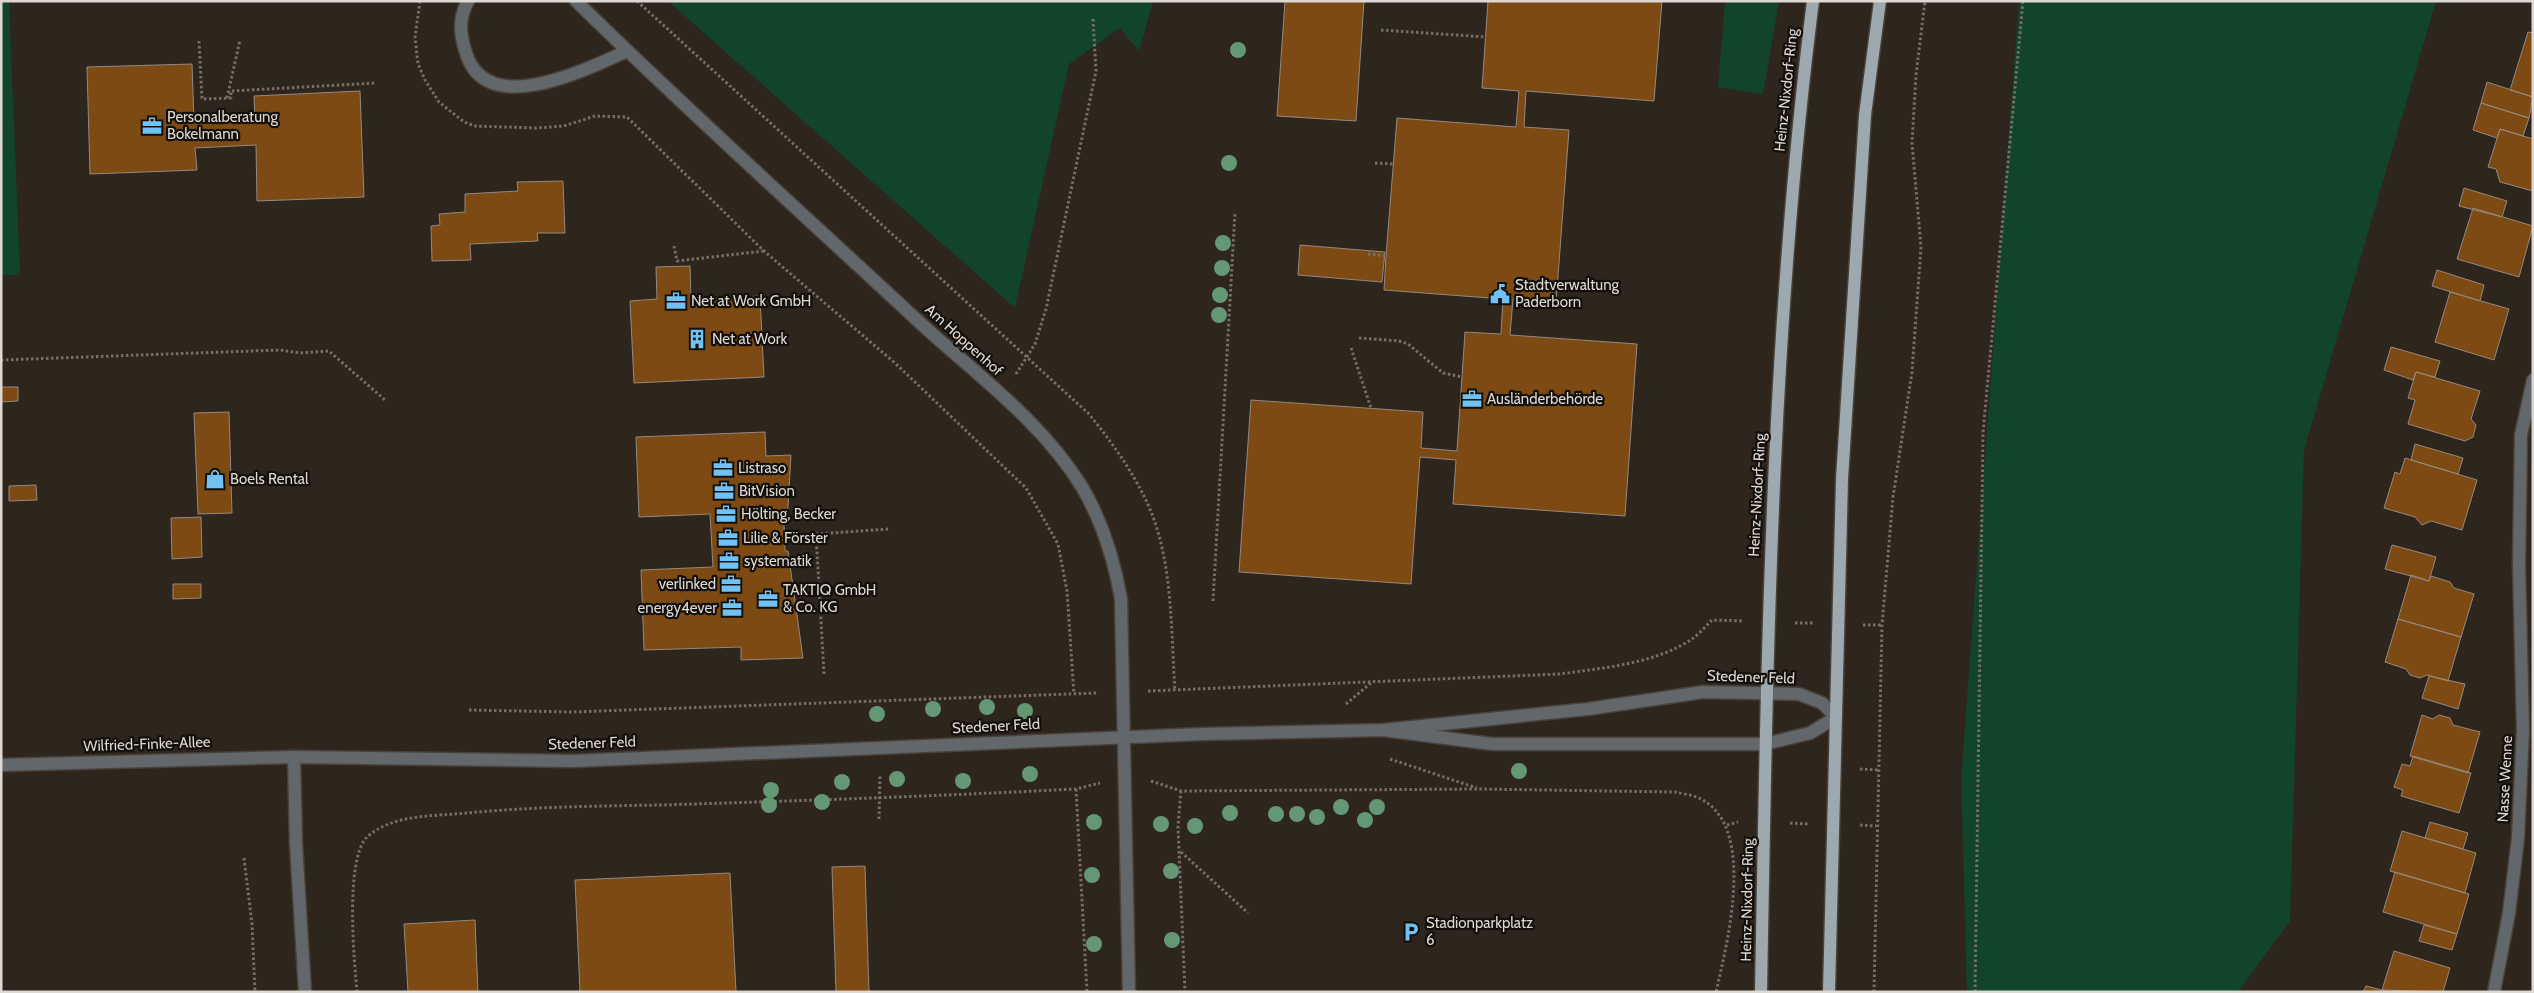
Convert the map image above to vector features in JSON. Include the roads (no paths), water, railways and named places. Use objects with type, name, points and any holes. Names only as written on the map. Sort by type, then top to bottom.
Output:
[{"type":"main road","name":"Heinz-Nixdorf-Ring","points":[[1761,992],[1766,692],[1773,478],[1797,124],[1813,1]]},
{"type":"main road","points":[[1829,992],[1834,715],[1842,479],[1865,115],[1880,1]]},
{"type":"street","points":[[468,1],[460,22],[461,38],[467,57],[475,70],[484,78],[498,84],[530,86],[586,70],[627,51]]},
{"type":"street","name":"Am Hoppenhof","points":[[576,1],[627,51],[929,331],[1002,395],[1037,430],[1062,460],[1081,486],[1096,514],[1115,566],[1121,599],[1125,737]]},
{"type":"street","name":"Nasse Wenne","points":[[2494,992],[2509,913],[2518,838],[2523,730],[2519,566],[2521,436],[2533,380]]},
{"type":"street","points":[[2519,566],[2533,568]]},
{"type":"street","name":"Stedener Feld","points":[[294,757],[573,761],[1125,737],[1383,730],[1588,709],[1703,692],[1799,694],[1814,698],[1834,715],[1830,721],[1810,733],[1765,744],[1492,744],[1383,730]]},
{"type":"street","points":[[1125,737],[1129,992]]},
{"type":"street","points":[[294,757],[296,844],[305,992]]},
{"type":"street","name":"Wilfried-Finke-Allee","points":[[1,766],[294,757]]},
{"type":"place","name":"Personalberatung Bokelmann","points":[[152,126]]},
{"type":"place","name":"Stadtverwaltung Paderborn","points":[[1500,294]]},
{"type":"place","name":"Net at Work GmbH","points":[[676,301]]},
{"type":"place","name":"Net at Work","points":[[697,339]]},
{"type":"place","name":"Ausländerbehörde","points":[[1472,399]]},
{"type":"place","name":"Listraso","points":[[723,468]]},
{"type":"place","name":"Boels Rental","points":[[215,479]]},
{"type":"place","name":"BitVision","points":[[724,491]]},
{"type":"place","name":"Hölting, Becker","points":[[726,514]]},
{"type":"place","name":"Lilie & Förster","points":[[728,538]]},
{"type":"place","name":"systematik","points":[[729,561]]},
{"type":"place","name":"verlinked","points":[[731,584]]},
{"type":"place","name":"TAKTIQ GmbH & Co. KG","points":[[768,599]]},
{"type":"place","name":"energy4ever","points":[[732,608]]},
{"type":"place","name":"Stadionparkplatz 6","points":[[1411,932]]}]
